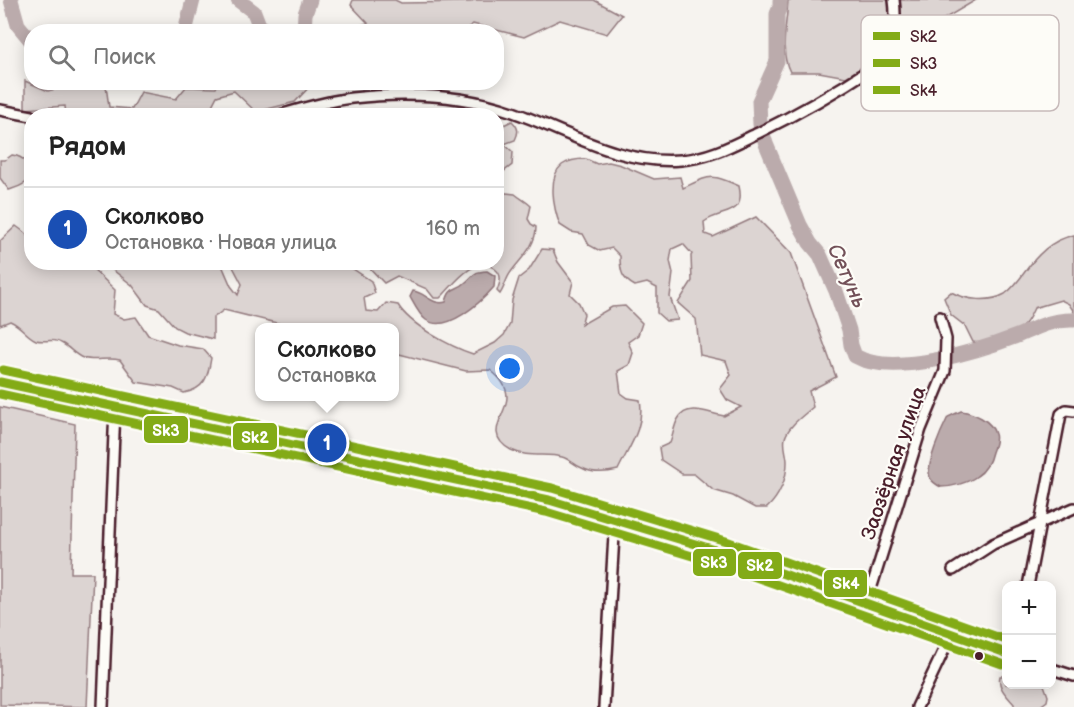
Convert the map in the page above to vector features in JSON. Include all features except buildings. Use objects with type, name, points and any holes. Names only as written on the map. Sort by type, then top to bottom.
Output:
[{"type":"street","points":[[894,0],[896,15]]},
{"type":"street","points":[[504,110],[600,147],[642,159],[663,161],[699,158],[731,146],[785,119],[861,74]]},
{"type":"street","points":[[309,108],[351,98],[395,95],[457,98],[495,108]]},
{"type":"street","points":[[0,110],[24,114]]},
{"type":"street","name":"Заозёрная улица","points":[[867,602],[921,429],[945,371],[946,339],[940,317]]},
{"type":"street","points":[[0,382],[486,486],[615,518],[763,565],[1002,652]]},
{"type":"street","points":[[103,707],[115,408]]},
{"type":"street","points":[[1029,581],[1061,414],[1066,410],[1074,411]]},
{"type":"street","points":[[953,570],[993,544],[1074,508]]},
{"type":"street","points":[[604,707],[615,518]]},
{"type":"street","points":[[917,707],[952,633]]},
{"type":"street","points":[[1056,670],[1074,676]]},
{"type":"shaded area","points":[[353,0],[395,0],[401,3],[471,2],[473,0],[594,0],[622,15],[607,34],[560,20],[524,37],[504,32],[504,24],[364,24],[368,23],[351,5]]},
{"type":"shaded area","points":[[788,0],[976,0],[951,15],[861,15],[861,68],[846,77],[819,72],[790,72],[785,55],[784,37]]},
{"type":"shaded area","points":[[25,90],[107,90],[109,107],[120,108],[65,108],[65,106],[25,108]]},
{"type":"shaded area","points":[[184,90],[306,90],[295,102],[272,108],[252,108],[234,91],[217,96],[211,108],[133,108],[141,92],[176,99]]},
{"type":"shaded area","points":[[512,121],[518,130],[515,140],[504,144],[504,125]]},
{"type":"shaded area","points":[[504,144],[513,152],[512,165],[504,171]]},
{"type":"shaded area","points":[[12,155],[24,160],[24,184],[9,190],[0,178],[0,160],[5,160]]},
{"type":"shaded area","points":[[586,159],[597,164],[609,162],[621,165],[654,179],[680,177],[683,188],[711,177],[739,186],[740,196],[736,208],[704,222],[705,234],[713,237],[756,217],[791,253],[836,377],[809,391],[813,407],[789,429],[785,441],[786,475],[779,493],[767,508],[755,508],[733,496],[713,490],[694,474],[682,474],[661,460],[659,448],[670,443],[677,421],[682,414],[693,410],[724,416],[741,407],[727,400],[720,389],[731,375],[726,361],[700,355],[696,319],[678,303],[692,281],[692,254],[683,244],[672,249],[670,261],[673,273],[670,297],[678,320],[666,321],[657,313],[657,288],[647,283],[635,286],[627,281],[623,274],[620,256],[612,248],[600,251],[589,245],[583,234],[571,232],[560,225],[553,194],[557,170],[565,163]]},
{"type":"shaded area","points":[[504,193],[515,194],[531,206],[528,219],[536,227],[534,240],[509,274],[500,294],[497,291],[500,282],[496,270],[504,270]]},
{"type":"shaded area","points":[[16,226],[24,232],[24,270],[94,270],[115,290],[113,314],[124,319],[136,317],[148,335],[178,345],[203,349],[211,358],[204,382],[196,389],[184,393],[173,388],[136,382],[120,360],[83,358],[59,342],[36,340],[10,321],[0,325],[0,241]]},
{"type":"shaded area","points":[[1074,235],[1074,312],[1069,304],[1061,300],[1034,308],[1026,323],[1014,332],[992,340],[973,342],[965,326],[951,315],[944,298],[951,292],[978,299],[999,297],[1015,284],[1045,249]]},
{"type":"shaded area","points":[[542,249],[553,250],[558,262],[573,282],[570,294],[579,303],[584,314],[581,325],[612,307],[625,306],[642,323],[638,335],[628,342],[633,353],[629,365],[618,371],[621,393],[628,398],[640,400],[641,410],[635,436],[618,470],[595,472],[579,467],[562,457],[523,454],[511,450],[498,438],[498,424],[506,404],[507,393],[496,375],[490,370],[466,371],[399,354],[399,323],[277,323],[224,310],[213,318],[213,339],[175,327],[159,309],[147,305],[132,285],[113,270],[224,270],[238,295],[242,284],[235,270],[354,270],[371,281],[375,293],[364,298],[366,311],[378,312],[386,303],[398,305],[421,327],[473,354],[495,343],[504,335],[510,324],[512,300],[519,278],[529,270]]},
{"type":"shaded area","points":[[372,270],[469,270],[440,298],[434,298],[427,289],[397,276],[384,283]]},
{"type":"shaded area","points":[[487,271],[495,276],[494,287],[472,308],[453,320],[434,323],[426,320],[410,297],[413,291],[433,301],[446,302],[451,291],[476,273]]},
{"type":"shaded area","points":[[0,407],[75,424],[71,573],[93,573],[87,707],[0,705]]},
{"type":"shaded area","points":[[961,411],[976,415],[986,421],[993,429],[995,443],[985,469],[980,474],[965,483],[941,487],[930,478],[932,457],[948,417]]},
{"type":"shaded area","points":[[1002,676],[1002,689],[1045,689],[1047,701],[1039,707],[1014,707],[1001,688],[999,680]]},
{"type":"waterway","name":"Сетунь","points":[[11,0],[18,25],[24,32]]},
{"type":"waterway","name":"Сетунь","points":[[187,24],[193,0]]},
{"type":"waterway","name":"Сетунь","points":[[238,0],[254,12],[259,24]]},
{"type":"waterway","name":"Сетунь","points":[[304,24],[310,0]]},
{"type":"waterway","name":"Сетунь","points":[[780,0],[777,14],[777,61],[759,101],[760,124],[800,225],[820,255],[836,291],[855,356],[871,362],[891,364],[936,360],[981,349],[1051,323],[1074,320]]},
{"type":"transit line","name":"Sk4","points":[[3,370],[552,488],[726,541],[1002,639]]},
{"type":"transit line","name":"Sk2","points":[[0,382],[549,500],[722,552],[1002,652]]},
{"type":"transit line","name":"Sk3","points":[[0,394],[546,512],[719,564],[1002,664]]},
{"type":"place","name":"Сколково","points":[[327,443]]}]
